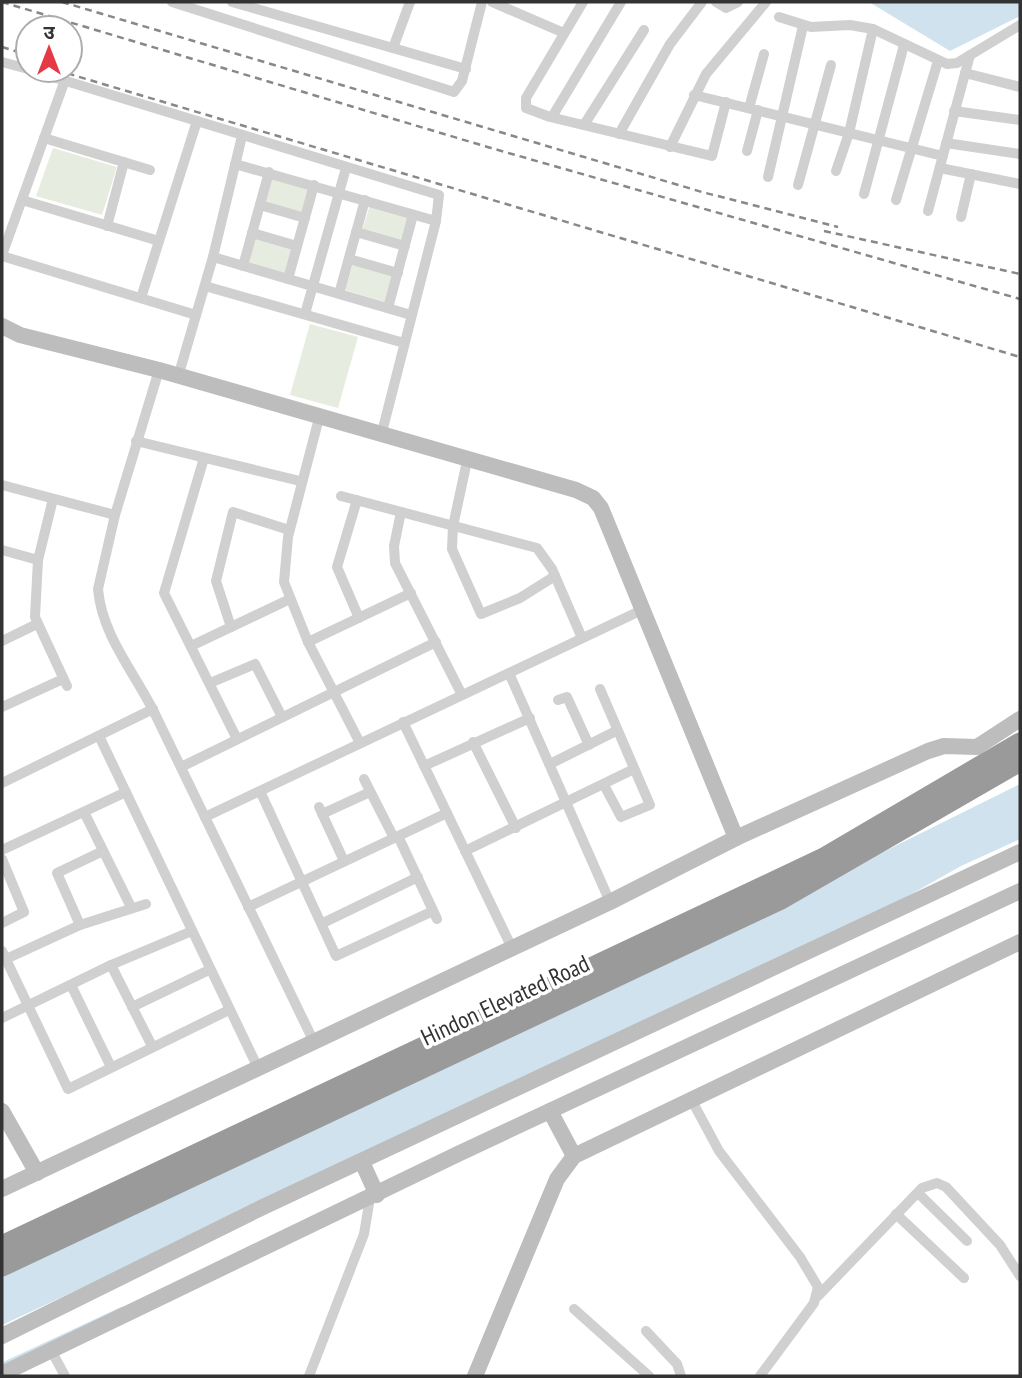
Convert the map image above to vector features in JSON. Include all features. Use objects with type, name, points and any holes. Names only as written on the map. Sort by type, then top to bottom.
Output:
[{"type":"highway","name":"Hindon Elevated Road","points":[[2,1246],[824,858],[1020,743]]},
{"type":"highway","name":"Hindon Elevated Road","points":[[2,1266],[781,899],[1020,761]]},
{"type":"street","points":[[172,2],[452,91],[460,87],[482,2]]},
{"type":"street","points":[[232,2],[466,68]]},
{"type":"street","points":[[393,48],[410,2]]},
{"type":"street","points":[[492,2],[564,33]]},
{"type":"street","points":[[552,117],[621,2]]},
{"type":"street","points":[[619,134],[670,44],[702,2]]},
{"type":"street","points":[[716,2],[726,8],[738,2]]},
{"type":"street","points":[[670,148],[694,95],[720,54],[766,2]]},
{"type":"street","points":[[579,3],[525,103],[530,110],[670,148],[712,156],[726,103]]},
{"type":"street","points":[[779,17],[803,26],[827,28],[850,25],[873,29],[938,61],[952,64],[1020,25]]},
{"type":"street","points":[[768,177],[803,26]]},
{"type":"street","points":[[836,171],[849,133],[873,29]]},
{"type":"street","points":[[584,125],[644,30]]},
{"type":"street","points":[[864,194],[904,45]]},
{"type":"street","points":[[747,151],[764,54]]},
{"type":"street","points":[[928,211],[970,55]]},
{"type":"street","points":[[896,200],[938,61]]},
{"type":"street","points":[[798,185],[831,65]]},
{"type":"street","points":[[965,73],[1020,87]]},
{"type":"street","points":[[64,84],[2,255],[196,315]]},
{"type":"street","points":[[78,84],[439,195],[436,221],[381,436]]},
{"type":"street","points":[[694,95],[943,156]]},
{"type":"street","points":[[954,111],[1020,120]]},
{"type":"street","points":[[141,298],[197,121]]},
{"type":"street","points":[[178,377],[213,257],[243,136]]},
{"type":"street","points":[[44,138],[150,170]]},
{"type":"street","points":[[946,143],[1020,154]]},
{"type":"street","points":[[107,226],[124,162]]},
{"type":"street","points":[[235,164],[436,221]]},
{"type":"street","points":[[305,314],[346,168]]},
{"type":"street","points":[[940,168],[1020,184]]},
{"type":"street","points":[[243,266],[269,172]]},
{"type":"street","points":[[961,216],[971,174]]},
{"type":"street","points":[[288,279],[314,185]]},
{"type":"street","points":[[22,200],[159,241]]},
{"type":"street","points":[[339,294],[365,200]]},
{"type":"street","points":[[260,205],[305,218]]},
{"type":"street","points":[[388,308],[413,215]]},
{"type":"street","points":[[356,232],[405,246]]},
{"type":"street","points":[[252,233],[297,246]]},
{"type":"street","points":[[213,257],[411,315]]},
{"type":"street","points":[[349,259],[398,273]]},
{"type":"street","points":[[205,286],[404,344]]},
{"type":"street","points":[[2,326],[20,335],[159,370],[467,461],[576,490],[593,498],[601,508],[644,608],[736,838]]},
{"type":"street","points":[[2,337],[20,335]]},
{"type":"street","points":[[159,370],[115,516],[99,589],[99,601],[115,644],[153,709],[314,1042]]},
{"type":"street","points":[[318,418],[289,530],[284,573],[290,599],[308,642],[360,743]]},
{"type":"street","points":[[136,441],[300,481]]},
{"type":"street","points":[[204,458],[164,589],[237,740]]},
{"type":"street","points":[[467,461],[453,526],[452,549],[481,614],[520,598],[555,576]]},
{"type":"street","points":[[2,485],[115,516]]},
{"type":"street","points":[[341,496],[537,548],[555,576],[582,638]]},
{"type":"street","points":[[2,707],[65,683],[37,624],[34,609],[38,560],[53,499]]},
{"type":"street","points":[[357,500],[337,566],[359,618]]},
{"type":"street","points":[[401,512],[393,552],[462,695]]},
{"type":"street","points":[[231,627],[216,581],[233,513],[289,530]]},
{"type":"street","points":[[2,550],[38,560]]},
{"type":"street","points":[[308,642],[411,593]]},
{"type":"street","points":[[191,646],[290,599]]},
{"type":"street","points":[[205,817],[644,608]]},
{"type":"street","points":[[2,641],[37,624]]},
{"type":"street","points":[[181,767],[436,642]]},
{"type":"street","points":[[210,683],[255,664],[282,717]]},
{"type":"street","points":[[509,673],[610,902]]},
{"type":"street","points":[[600,689],[616,731],[649,801],[648,808],[621,817],[604,785]]},
{"type":"street","points":[[558,700],[567,696],[589,745]]},
{"type":"street","points":[[2,783],[153,709]]},
{"type":"street","points":[[424,766],[530,718]]},
{"type":"street","points":[[2,1189],[610,902],[736,838],[928,751],[944,746],[977,747],[1020,719]]},
{"type":"street","points":[[403,722],[512,948]]},
{"type":"street","points":[[550,764],[616,731]]},
{"type":"street","points":[[99,736],[258,1068]]},
{"type":"street","points":[[473,743],[516,828]]},
{"type":"street","points":[[977,747],[989,759],[1013,772],[1020,770]]},
{"type":"street","points":[[465,851],[567,804],[634,769]]},
{"type":"street","points":[[260,791],[336,956],[435,915],[418,877],[364,779]]},
{"type":"street","points":[[2,850],[126,792]]},
{"type":"street","points":[[344,861],[320,810],[370,792]]},
{"type":"street","points":[[84,812],[131,907]]},
{"type":"street","points":[[248,907],[447,813]]},
{"type":"street","points":[[80,925],[58,873],[103,851]]},
{"type":"street","points":[[2,1336],[365,1168],[1020,852]]},
{"type":"street","points":[[2,859],[24,912],[2,923]]},
{"type":"street","points":[[323,923],[418,877]]},
{"type":"street","points":[[2,1374],[374,1194],[1020,891]]},
{"type":"street","points":[[146,904],[80,925],[4,955],[68,1089],[229,1010]]},
{"type":"street","points":[[2,1018],[111,965],[192,931]]},
{"type":"street","points":[[475,1376],[558,1179],[574,1156],[1020,942]]},
{"type":"street","points":[[111,965],[152,1046]]},
{"type":"street","points":[[132,1007],[209,970]]},
{"type":"street","points":[[71,985],[111,1067]]},
{"type":"street","points":[[691,1099],[725,1159],[815,1278],[818,1296]]},
{"type":"street","points":[[2,1111],[37,1173]]},
{"type":"street","points":[[550,1111],[574,1156]]},
{"type":"street","points":[[309,1376],[364,1234],[374,1194],[365,1168]]},
{"type":"street","points":[[760,1376],[818,1296],[896,1214],[929,1184],[946,1187],[1000,1245],[1020,1276]]},
{"type":"street","points":[[918,1193],[967,1241]]},
{"type":"street","points":[[896,1214],[964,1278]]},
{"type":"street","points":[[574,1309],[649,1376]]},
{"type":"street","points":[[646,1331],[677,1364],[681,1376]]},
{"type":"street","points":[[51,1350],[65,1376]]},
{"type":"shaded area","points":[[53,148],[117,167],[102,215],[36,196]]},
{"type":"shaded area","points":[[271,176],[311,187],[303,214],[263,202]]},
{"type":"shaded area","points":[[370,205],[410,217],[402,243],[362,231]]},
{"type":"shaded area","points":[[254,236],[294,248],[286,274],[246,263]]},
{"type":"shaded area","points":[[353,264],[392,275],[385,302],[345,290]]},
{"type":"shaded area","points":[[310,324],[358,337],[338,408],[290,395]]},
{"type":"water","points":[[869,2],[1020,2],[1020,16],[950,51]]},
{"type":"water","points":[[1020,784],[1020,839],[961,866],[830,940],[2,1325],[2,1264],[316,1112],[883,852]]},
{"type":"waterway","points":[[2,1364],[122,1308]]},
{"type":"railway","points":[[2,2],[491,148],[1020,299]]},
{"type":"railway","points":[[62,2],[702,192],[838,227]]},
{"type":"railway","points":[[2,47],[14,51]]},
{"type":"railway","points":[[84,78],[1020,357]]},
{"type":"railway","points":[[824,231],[1020,274]]}]
